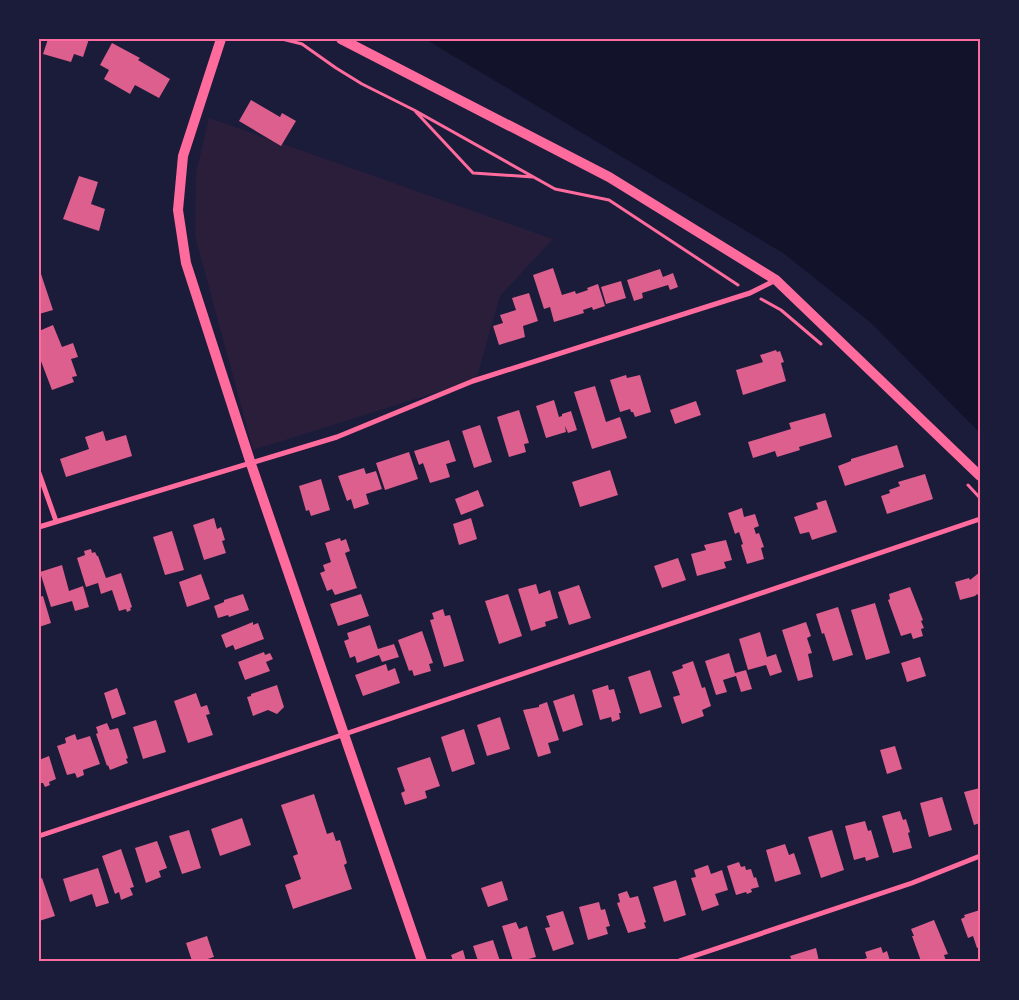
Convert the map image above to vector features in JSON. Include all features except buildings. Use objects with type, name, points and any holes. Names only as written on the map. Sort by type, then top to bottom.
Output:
[{"type":"main road","points":[[221,39],[182,156],[178,210],[186,263],[251,464],[422,961]]},
{"type":"main road","points":[[341,39],[609,177],[776,280],[980,476]]},
{"type":"street","points":[[39,527],[337,437],[473,381],[750,293],[776,280]]},
{"type":"street","points":[[39,473],[56,521]]},
{"type":"street","points":[[39,836],[980,519]]},
{"type":"street","points":[[679,961],[912,883],[980,856]]},
{"type":"path","points":[[282,39],[302,44],[362,84],[414,110],[555,189],[609,200],[750,293],[781,310],[824,347]]},
{"type":"path","points":[[414,110],[473,173],[536,178]]},
{"type":"path","points":[[967,484],[980,498]]},
{"type":"shaded area","points":[[425,39],[980,39],[980,433],[870,322],[783,253]]},
{"type":"shaded area","points":[[209,118],[553,239],[500,296],[476,380],[253,450],[195,236],[196,172]]}]
